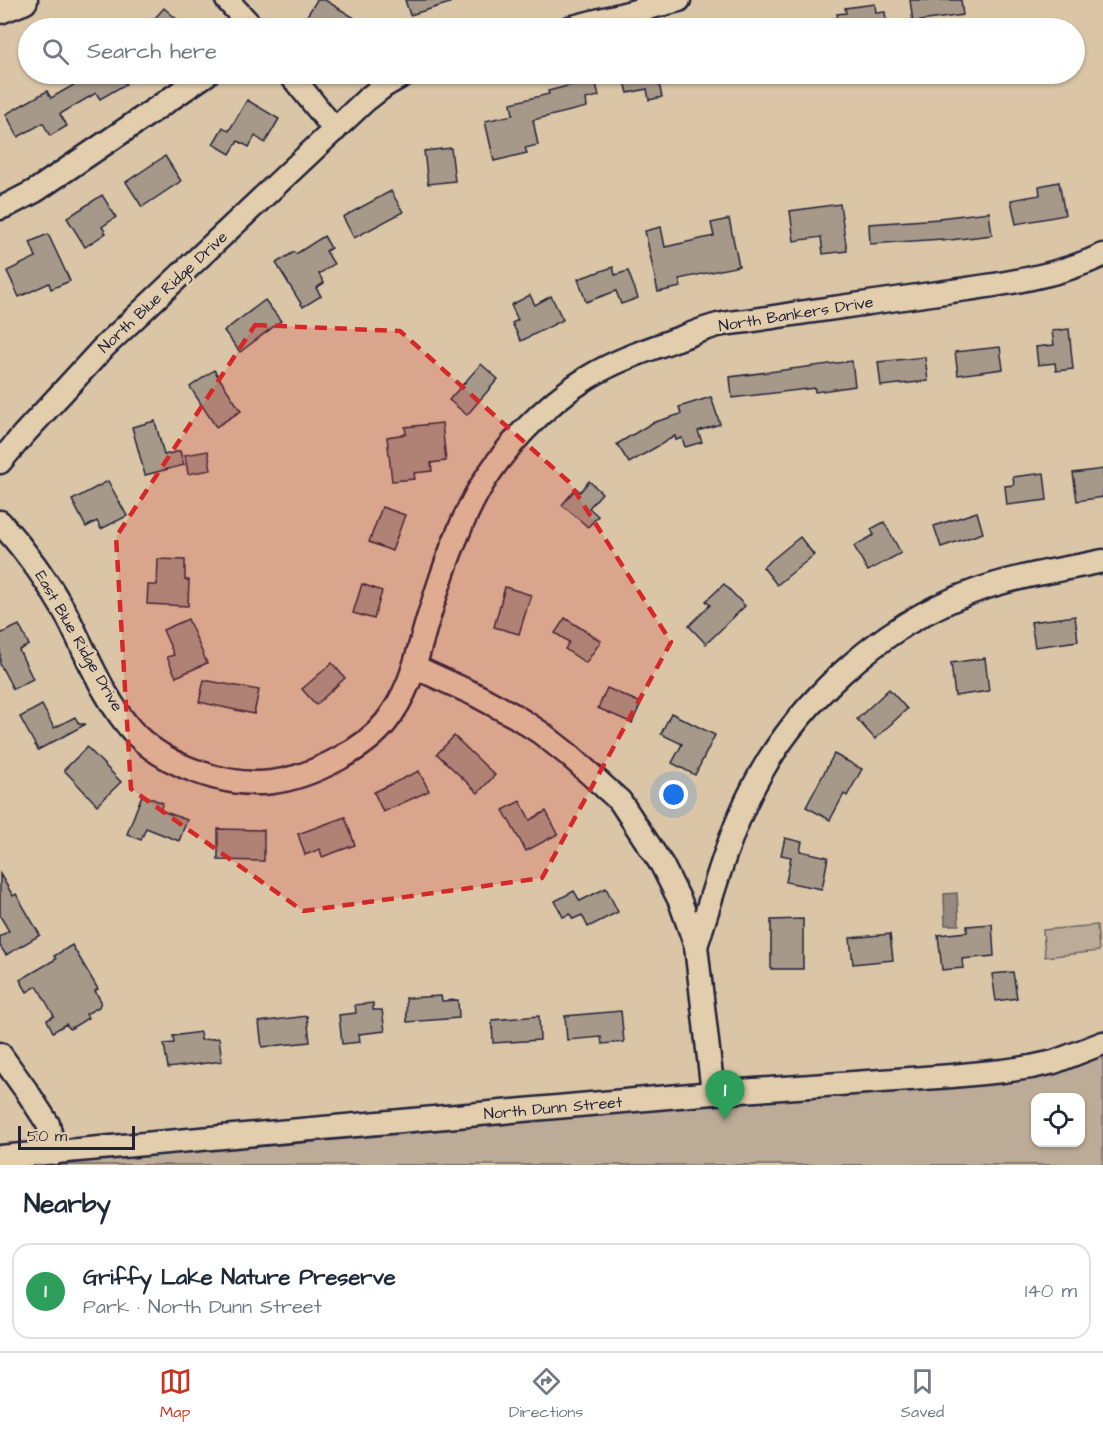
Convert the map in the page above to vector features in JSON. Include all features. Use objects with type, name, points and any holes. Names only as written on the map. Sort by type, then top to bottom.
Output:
[{"type":"main road","points":[[0,9],[23,0]]},
{"type":"street","points":[[608,18],[679,0]]},
{"type":"street","points":[[228,1],[244,18]]},
{"type":"street","points":[[0,208],[35,191],[192,84]]},
{"type":"street","points":[[298,84],[335,130]]},
{"type":"street","name":"North Blue Ridge Drive","points":[[0,462],[104,347],[366,100],[388,84]]},
{"type":"street","name":"North Bankers Drive","points":[[415,667],[427,621],[450,555],[477,493],[491,471],[529,427],[563,395],[588,378],[641,353],[719,325],[996,285],[1075,267],[1103,255]]},
{"type":"street","name":"East Blue Ridge Drive","points":[[0,522],[46,581],[106,692],[128,725],[142,740],[184,767],[223,780],[267,783],[287,780],[330,764],[351,753],[384,724],[398,704],[415,667]]},
{"type":"street","points":[[696,946],[731,836],[747,799],[783,739],[803,712],[844,671],[896,631],[947,601],[998,583],[1103,561]]},
{"type":"street","points":[[415,667],[515,716],[569,755],[620,801],[662,865],[680,901],[696,946],[713,1093]]},
{"type":"street","name":"North Dunn Street","points":[[0,1157],[713,1093],[1013,1070],[1054,1062],[1103,1043]]},
{"type":"street","points":[[0,1054],[48,1124],[55,1153]]},
{"type":"highlighted area","points":[[255,325],[400,331],[569,482],[671,642],[542,878],[303,911],[131,789],[116,537]]},
{"type":"shaded area","points":[[957,893],[959,925],[945,925],[944,894]]},
{"type":"shaded area","points":[[1097,925],[1099,951],[1045,957],[1043,930]]},
{"type":"shaded area","points":[[1103,1043],[1103,1165],[0,1165],[952,1076]]},
{"type":"building","points":[[317,0],[325,0],[355,18],[308,18],[306,17]]},
{"type":"building","points":[[405,0],[450,0],[450,3],[410,15]]},
{"type":"building","points":[[910,0],[961,0],[963,15],[912,18]]},
{"type":"building","points":[[875,4],[876,13],[885,12],[886,18],[838,18],[837,14],[846,13],[845,8]]},
{"type":"building","points":[[164,8],[176,18],[155,18]]},
{"type":"building","points":[[76,84],[126,84],[100,99],[96,93],[60,114],[67,126],[50,136],[43,123],[18,137],[6,114],[47,91],[51,98]]},
{"type":"building","points":[[575,84],[596,84],[599,96],[586,99],[587,107],[533,120],[538,145],[525,148],[527,153],[494,161],[485,121],[513,115],[511,103],[549,94],[548,91]]},
{"type":"building","points":[[626,84],[659,84],[662,97],[649,100],[647,89],[628,93]]},
{"type":"building","points":[[247,100],[279,119],[265,143],[255,136],[249,147],[238,141],[230,154],[213,144],[223,127],[229,131]]},
{"type":"building","points":[[451,148],[455,181],[428,184],[424,151]]},
{"type":"building","points":[[165,156],[181,181],[142,207],[126,182]]},
{"type":"building","points":[[1059,182],[1065,215],[1016,224],[1011,200],[1040,195],[1039,186]]},
{"type":"building","points":[[391,191],[403,212],[354,238],[343,217]]},
{"type":"building","points":[[102,195],[116,217],[102,227],[106,233],[85,247],[67,218]]},
{"type":"building","points":[[840,204],[847,251],[823,254],[821,237],[794,241],[790,211]]},
{"type":"building","points":[[989,212],[992,235],[942,241],[942,239],[870,244],[869,224],[939,219]]},
{"type":"building","points":[[729,219],[739,266],[679,279],[681,287],[658,292],[645,231],[661,227],[665,247],[714,236],[711,223]]},
{"type":"building","points":[[48,234],[70,281],[51,289],[49,283],[19,297],[7,271],[36,257],[30,242]]},
{"type":"building","points":[[324,236],[331,248],[326,251],[334,264],[319,274],[324,283],[316,288],[321,296],[303,307],[276,263],[294,252],[296,254]]},
{"type":"building","points":[[613,267],[615,275],[628,271],[638,298],[621,304],[616,291],[586,302],[578,279]]},
{"type":"building","points":[[530,295],[535,305],[551,296],[563,320],[521,341],[512,323],[518,320],[511,305]]},
{"type":"building","points":[[265,300],[281,321],[240,352],[224,331]]},
{"type":"building","points":[[1069,329],[1073,369],[1056,371],[1055,363],[1038,365],[1036,347],[1054,345],[1052,331]]},
{"type":"building","points":[[1000,347],[1003,369],[958,375],[955,352]]},
{"type":"building","points":[[925,357],[928,381],[881,386],[878,362]]},
{"type":"building","points":[[852,361],[855,386],[815,392],[815,388],[732,398],[730,377]]},
{"type":"building","points":[[481,364],[498,379],[467,415],[449,400]]},
{"type":"building","points":[[214,370],[241,411],[216,427],[190,387]]},
{"type":"building","points":[[711,397],[720,424],[698,431],[702,442],[685,447],[682,438],[676,440],[675,436],[629,463],[617,444],[652,423],[681,414],[679,407]]},
{"type":"building","points":[[155,421],[164,455],[180,451],[184,465],[145,475],[132,427]]},
{"type":"building","points":[[442,423],[446,461],[431,463],[432,471],[414,473],[415,479],[392,481],[387,437],[406,434],[405,427]]},
{"type":"building","points":[[208,451],[211,470],[188,474],[185,455]]},
{"type":"building","points":[[1103,469],[1103,497],[1077,501],[1073,473]]},
{"type":"building","points":[[1044,473],[1047,500],[1007,505],[1005,486],[1014,485],[1013,477]]},
{"type":"building","points":[[108,481],[127,516],[101,529],[97,521],[86,527],[72,500]]},
{"type":"building","points":[[589,481],[602,493],[589,508],[598,516],[588,527],[562,505],[576,488],[580,492]]},
{"type":"building","points":[[382,507],[405,515],[392,551],[369,542]]},
{"type":"building","points":[[977,512],[983,533],[941,547],[934,526]]},
{"type":"building","points":[[884,522],[901,553],[868,571],[854,546],[874,535],[871,529]]},
{"type":"building","points":[[800,537],[814,555],[777,585],[763,567]]},
{"type":"building","points":[[158,559],[185,560],[185,580],[189,580],[188,606],[147,604],[148,585],[157,585]]},
{"type":"building","points":[[362,584],[382,591],[374,619],[353,613]]},
{"type":"building","points":[[724,584],[745,606],[706,644],[689,626],[710,605],[706,601]]},
{"type":"building","points":[[505,587],[531,595],[519,634],[494,627]]},
{"type":"building","points":[[1075,616],[1078,641],[1035,647],[1031,622]]},
{"type":"building","points":[[565,618],[601,641],[586,663],[565,649],[569,642],[555,633]]},
{"type":"building","points":[[188,619],[207,663],[176,677],[167,657],[174,655],[163,630]]},
{"type":"building","points":[[19,625],[29,645],[19,650],[33,679],[13,689],[0,664],[0,634]]},
{"type":"building","points":[[985,658],[989,691],[955,696],[951,663]]},
{"type":"building","points":[[332,663],[345,678],[316,705],[302,689]]},
{"type":"building","points":[[204,680],[259,690],[254,714],[199,702]]},
{"type":"building","points":[[607,688],[641,703],[632,723],[598,708]]},
{"type":"building","points":[[889,689],[907,709],[875,739],[857,719]]},
{"type":"building","points":[[42,705],[54,728],[75,717],[79,724],[86,724],[38,750],[20,717]]},
{"type":"building","points":[[671,713],[715,735],[695,775],[672,763],[682,744],[661,734]]},
{"type":"building","points":[[454,736],[495,775],[478,793],[437,754]]},
{"type":"building","points":[[87,747],[121,782],[97,805],[64,770]]},
{"type":"building","points":[[834,754],[862,769],[847,796],[844,794],[830,820],[806,807]]},
{"type":"building","points":[[419,771],[429,791],[383,812],[374,792]]},
{"type":"building","points":[[142,795],[163,803],[160,810],[187,820],[179,841],[146,828],[141,840],[127,834]]},
{"type":"building","points":[[520,801],[530,820],[546,811],[558,834],[526,851],[503,810]]},
{"type":"building","points":[[345,817],[355,845],[322,857],[320,849],[305,855],[298,834]]},
{"type":"building","points":[[218,829],[264,830],[264,861],[218,860]]},
{"type":"building","points":[[785,838],[802,842],[800,851],[828,857],[822,889],[786,882],[791,857],[781,855]]},
{"type":"building","points":[[0,874],[13,896],[16,894],[40,935],[6,955],[0,946],[0,936],[9,931],[0,916]]},
{"type":"building","points":[[606,888],[618,912],[588,927],[582,915],[573,919],[570,914],[563,917],[555,901],[574,891],[580,901]]},
{"type":"building","points":[[803,919],[803,969],[771,969],[771,920]]},
{"type":"building","points":[[992,924],[994,956],[962,959],[963,968],[942,970],[938,935],[967,932],[967,926]]},
{"type":"building","points":[[890,934],[893,960],[853,964],[850,938]]},
{"type":"building","points":[[72,945],[98,989],[95,991],[101,1001],[99,1007],[86,1014],[88,1018],[70,1029],[66,1024],[53,1032],[47,1020],[54,1016],[37,986],[27,992],[20,980],[56,959],[54,956]]},
{"type":"building","points":[[1013,972],[1017,998],[996,1001],[992,974]]},
{"type":"building","points":[[441,996],[442,1001],[458,1000],[459,1018],[407,1022],[406,998]]},
{"type":"building","points":[[373,1003],[373,1010],[382,1010],[385,1031],[359,1034],[360,1042],[342,1044],[339,1015],[356,1013],[355,1005]]},
{"type":"building","points":[[621,1011],[624,1042],[602,1044],[601,1037],[567,1040],[565,1016]]},
{"type":"building","points":[[307,1016],[310,1042],[262,1047],[259,1022]]},
{"type":"building","points":[[539,1016],[540,1040],[493,1043],[492,1020]]},
{"type":"building","points":[[200,1032],[201,1040],[219,1038],[222,1061],[168,1068],[164,1044],[174,1043],[173,1036]]},
{"type":"place","name":"Griffy Lake Nature Preserve","points":[[725,1120]]}]
